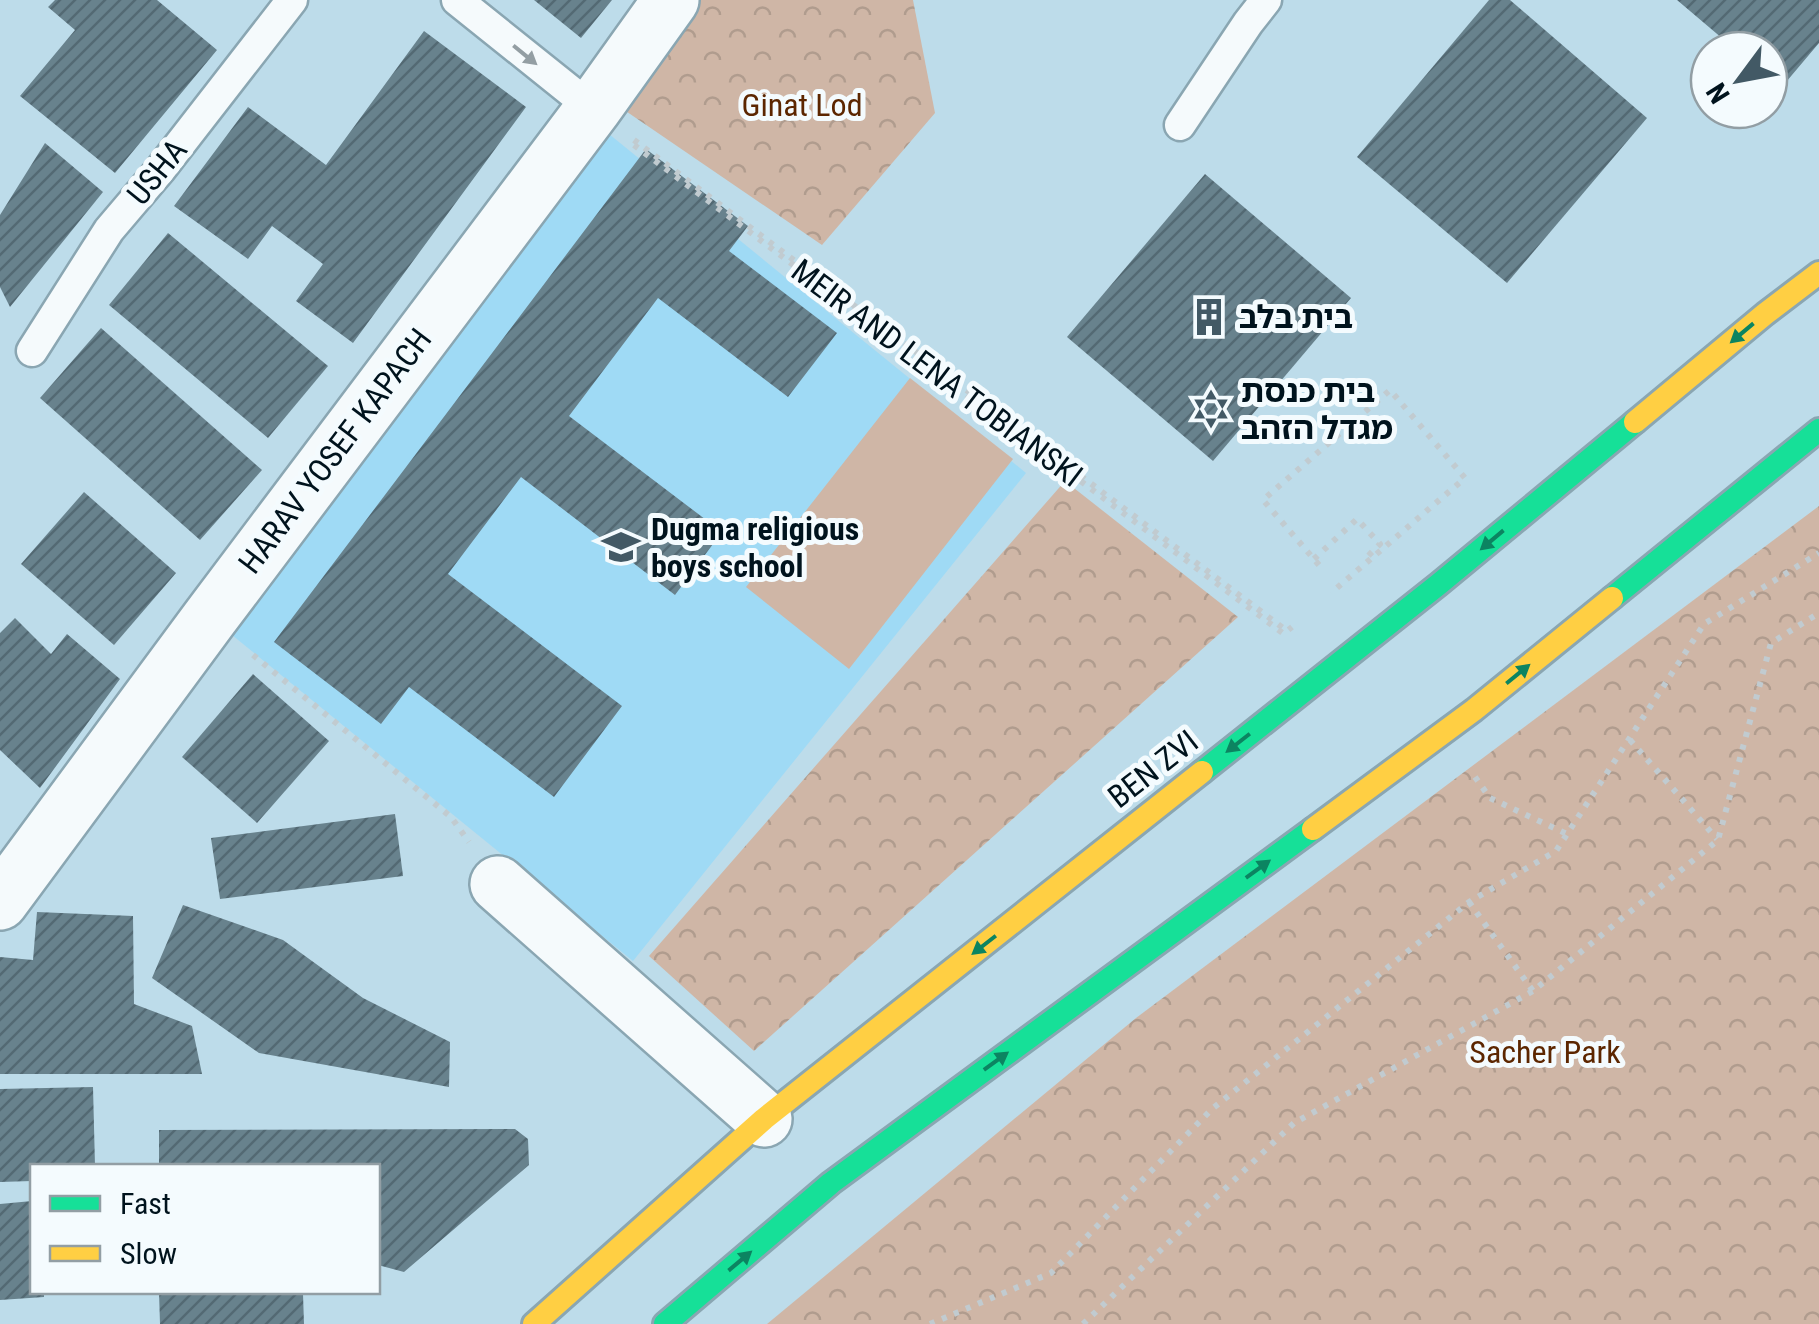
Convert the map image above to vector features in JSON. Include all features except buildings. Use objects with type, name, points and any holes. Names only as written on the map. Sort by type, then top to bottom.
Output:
[{"type":"main road","name":"BEN ZVI","points":[[534,1324],[764,1119],[1424,596],[1764,314],[1819,273]]},
{"type":"main road","points":[[666,1324],[831,1183],[1474,710],[1819,430]]},
{"type":"street","name":"HARAV YOSEF KAPACH","points":[[0,902],[671,0]]},
{"type":"street","points":[[498,884],[764,1119]]},
{"type":"lane","name":"USHA","points":[[32,351],[108,230],[160,170],[292,0]]},
{"type":"lane","points":[[458,0],[592,111]]},
{"type":"lane","points":[[1180,125],[1266,0]]},
{"type":"path","points":[[592,111],[1287,631],[1302,618]]},
{"type":"path","name":"MEIR AND LENA TOBIANSKI","points":[[592,111],[1284,634]]},
{"type":"path","points":[[1317,605],[1465,478],[1390,390],[1263,500],[1317,562],[1357,520],[1380,544],[1336,586]]},
{"type":"path","points":[[930,1324],[1051,1274],[1212,1109],[1469,902],[1556,851],[1704,624],[1819,553]]},
{"type":"path","points":[[1083,1324],[1294,1122],[1533,991],[1718,840],[1772,644],[1819,613]]},
{"type":"path","points":[[209,619],[452,817],[498,884]]},
{"type":"path","points":[[1629,740],[1718,840]]},
{"type":"path","points":[[1472,772],[1490,798],[1566,834]]},
{"type":"path","points":[[1469,902],[1533,991]]},
{"type":"shaded area","name":"Dugma religious boys school","points":[[609,134],[1026,473],[633,961],[216,622]]},
{"type":"green space","name":"Ginat Lod","points":[[690,0],[913,0],[935,113],[822,245],[614,103]]},
{"type":"green space","points":[[910,378],[1013,459],[849,669],[746,587]]},
{"type":"green space","points":[[1065,481],[1238,617],[754,1051],[649,956]]},
{"type":"green space","name":"Sacher Park","points":[[1819,506],[1819,1324],[767,1324],[1136,1018]]},
{"type":"traffic: fast","points":[[1202,772],[1635,422]]},
{"type":"traffic: fast","points":[[1612,598],[1819,430]]},
{"type":"traffic: fast","points":[[665,1324],[831,1183],[1313,829]]},
{"type":"traffic: slow","points":[[1635,422],[1819,273]]},
{"type":"traffic: slow","points":[[1313,829],[1474,710],[1612,598]]},
{"type":"traffic: slow","points":[[534,1324],[764,1119],[1202,772]]},
{"type":"place","name":"בית בלב","points":[[1209,317]]},
{"type":"place","name":"בית כנסת מגדל הזהב","points":[[1211,409]]},
{"type":"place","name":"Dugma religious boys school","points":[[621,547]]}]
